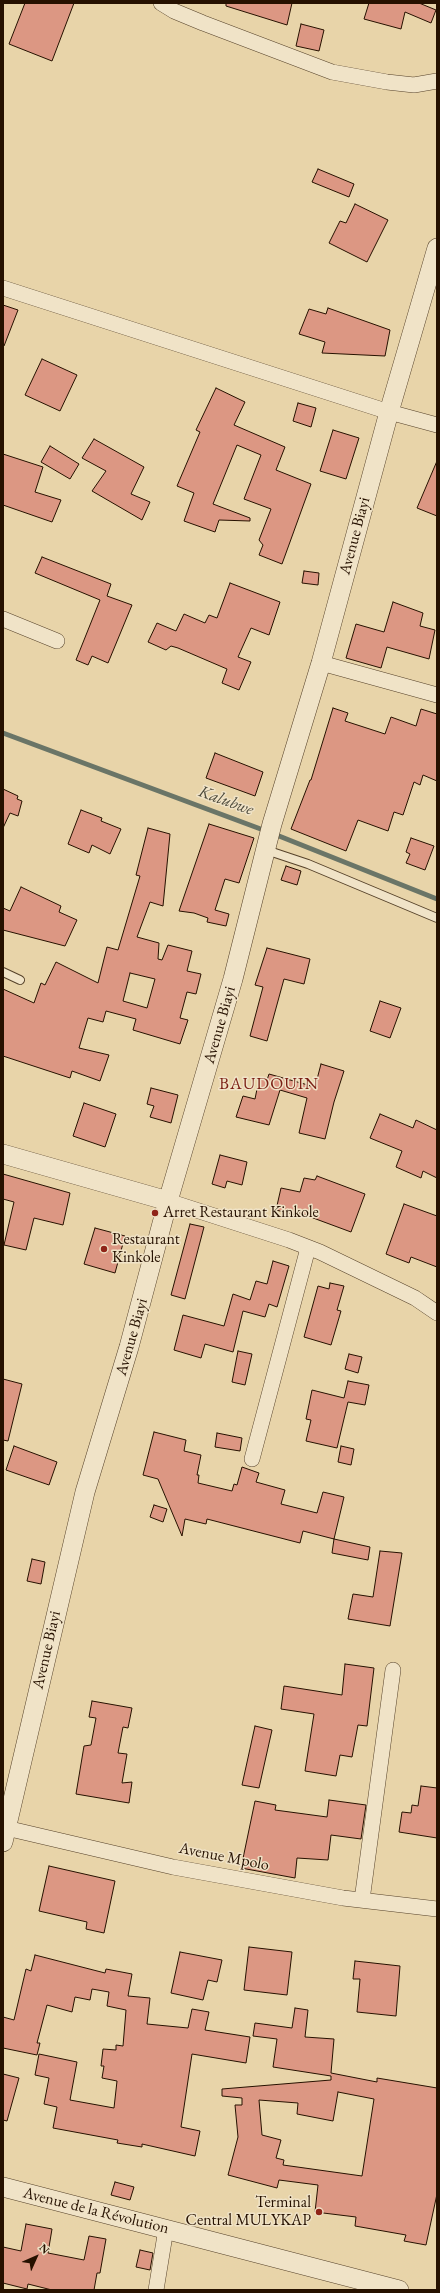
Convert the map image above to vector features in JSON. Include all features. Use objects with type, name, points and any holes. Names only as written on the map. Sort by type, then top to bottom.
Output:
[{"type":"street","points":[[161,3],[174,11],[203,23],[332,72],[387,82],[414,85],[437,81]]},
{"type":"street","name":"Avenue Biayi","points":[[4,1835],[83,1499],[129,1347],[168,1201],[231,986],[270,836],[321,663],[389,412],[437,248]]},
{"type":"street","points":[[3,288],[389,412],[437,425]]},
{"type":"street","points":[[3,619],[57,641]]},
{"type":"street","points":[[321,663],[437,695]]},
{"type":"street","points":[[3,1154],[168,1201],[308,1248],[387,1283],[415,1298],[437,1313]]},
{"type":"street","points":[[252,1460],[308,1248]]},
{"type":"street","points":[[362,1900],[393,1670]]},
{"type":"street","name":"Avenue Mpolo","points":[[4,1835],[362,1900],[437,1909]]},
{"type":"street","name":"Avenue de la Révolution","points":[[3,2187],[398,2290]]},
{"type":"street","points":[[156,2290],[166,2229]]},
{"type":"lane","points":[[270,836],[315,867],[437,918]]},
{"type":"lane","points":[[3,972],[20,980]]},
{"type":"building","points":[[25,3],[74,3],[52,61],[9,44]]},
{"type":"building","points":[[226,3],[292,3],[287,25],[226,6]]},
{"type":"building","points":[[369,3],[419,3],[436,10],[431,23],[405,12],[401,29],[364,19]]},
{"type":"building","points":[[301,24],[324,30],[319,51],[296,46]]},
{"type":"building","points":[[318,169],[354,184],[349,197],[312,182]]},
{"type":"building","points":[[355,204],[388,220],[367,262],[329,243],[340,221],[346,223]]},
{"type":"building","points":[[3,305],[18,310],[4,346],[3,346]]},
{"type":"building","points":[[328,308],[390,330],[385,356],[322,353],[325,342],[299,334],[309,309],[326,314]]},
{"type":"building","points":[[42,359],[77,375],[60,411],[25,395]]},
{"type":"building","points":[[216,388],[245,402],[234,425],[285,447],[276,470],[311,484],[282,564],[259,555],[263,545],[259,540],[271,509],[244,499],[261,455],[237,445],[213,504],[250,518],[250,521],[219,520],[215,532],[184,521],[194,493],[177,486],[200,432],[196,430]]},
{"type":"building","points":[[298,403],[316,408],[311,427],[293,421]]},
{"type":"building","points":[[333,430],[359,438],[346,479],[320,471]]},
{"type":"building","points":[[94,439],[144,467],[131,494],[150,502],[142,520],[92,491],[106,471],[82,458]]},
{"type":"building","points":[[50,446],[79,464],[70,479],[41,462]]},
{"type":"building","points":[[3,454],[43,467],[35,492],[61,500],[52,522],[3,505]]},
{"type":"building","points":[[437,461],[437,516],[417,508]]},
{"type":"building","points":[[42,557],[111,584],[107,596],[132,605],[108,663],[92,656],[88,665],[76,660],[100,600],[35,573]]},
{"type":"building","points":[[304,571],[319,573],[318,585],[302,583]]},
{"type":"building","points":[[230,583],[280,602],[269,635],[251,628],[238,657],[251,662],[239,690],[222,683],[227,669],[178,648],[171,646],[166,650],[148,642],[157,623],[176,631],[184,614],[205,623],[209,615],[217,618]]},
{"type":"building","points":[[393,602],[423,613],[420,626],[435,630],[429,659],[387,647],[381,668],[346,658],[356,624],[384,632]]},
{"type":"building","points":[[333,708],[348,713],[345,721],[385,734],[391,717],[416,726],[421,709],[437,714],[437,781],[423,775],[420,785],[414,782],[403,815],[394,812],[388,831],[358,820],[346,851],[291,829],[311,780]]},
{"type":"building","points":[[215,753],[263,772],[255,796],[206,778]]},
{"type":"building","points":[[3,789],[18,796],[17,799],[22,801],[18,816],[10,813],[3,828]]},
{"type":"building","points":[[81,810],[102,818],[101,821],[121,829],[110,854],[92,845],[89,853],[68,844]]},
{"type":"building","points":[[209,824],[254,838],[239,883],[225,879],[215,910],[229,914],[226,926],[207,922],[208,918],[194,913],[179,911]]},
{"type":"building","points":[[148,828],[170,834],[163,906],[150,902],[137,937],[159,943],[158,959],[162,960],[168,945],[192,951],[187,971],[201,974],[196,994],[187,992],[180,1018],[188,1020],[180,1044],[133,1030],[136,1019],[106,1011],[103,1022],[88,1018],[79,1048],[109,1055],[100,1081],[72,1071],[70,1078],[3,1056],[3,989],[34,1003],[41,983],[45,985],[56,962],[98,983],[107,947],[118,950],[140,876],[136,875]],"holes":[[[130,973],[155,979],[147,1008],[123,1001]]]},
{"type":"building","points":[[411,838],[434,846],[425,870],[406,863],[410,854],[406,852]]},
{"type":"building","points":[[286,866],[301,871],[297,885],[281,880]]},
{"type":"building","points":[[21,887],[61,906],[59,912],[77,920],[65,946],[3,930],[3,908],[10,911]]},
{"type":"building","points":[[267,948],[310,959],[304,984],[284,979],[267,1041],[250,1036],[263,987],[255,985]]},
{"type":"building","points":[[380,1001],[401,1008],[390,1038],[370,1031]]},
{"type":"building","points":[[321,1064],[344,1071],[334,1102],[325,1139],[299,1133],[307,1098],[280,1090],[269,1125],[236,1117],[243,1096],[255,1099],[259,1079],[267,1080],[269,1074],[315,1087]]},
{"type":"building","points":[[151,1088],[178,1095],[171,1123],[150,1117],[154,1106],[147,1104]]},
{"type":"building","points":[[84,1103],[116,1114],[105,1147],[73,1136]]},
{"type":"building","points":[[380,1114],[413,1128],[416,1120],[437,1130],[437,1178],[423,1171],[421,1178],[396,1167],[402,1151],[370,1138]]},
{"type":"building","points":[[220,1155],[247,1162],[242,1185],[227,1181],[225,1188],[212,1184]]},
{"type":"building","points":[[3,1174],[70,1193],[63,1225],[34,1218],[26,1250],[4,1245],[14,1202],[3,1199]]},
{"type":"building","points":[[317,1176],[365,1194],[351,1232],[297,1212],[296,1215],[276,1210],[281,1188],[300,1192],[304,1178],[315,1180]]},
{"type":"building","points":[[404,1204],[437,1216],[437,1267],[411,1257],[409,1263],[386,1254]]},
{"type":"building","points":[[190,1224],[204,1227],[185,1299],[171,1295]]},
{"type":"building","points":[[95,1228],[125,1236],[115,1273],[84,1264]]},
{"type":"building","points":[[273,1261],[289,1266],[277,1307],[269,1304],[265,1317],[243,1311],[233,1352],[205,1344],[201,1358],[174,1350],[183,1315],[224,1326],[233,1294],[250,1300],[256,1281],[267,1284]]},
{"type":"building","points":[[330,1283],[344,1286],[337,1310],[341,1311],[331,1345],[304,1337],[318,1286],[329,1289]]},
{"type":"building","points":[[238,1351],[252,1354],[245,1385],[232,1382]]},
{"type":"building","points":[[349,1354],[362,1357],[358,1373],[345,1369]]},
{"type":"building","points":[[3,1379],[22,1384],[8,1441],[3,1440]]},
{"type":"building","points":[[348,1381],[369,1385],[365,1405],[348,1402],[337,1448],[306,1441],[311,1420],[306,1419],[312,1390],[344,1398]]},
{"type":"building","points":[[154,1432],[186,1440],[184,1451],[201,1455],[197,1475],[199,1475],[198,1483],[232,1491],[234,1484],[237,1485],[242,1467],[259,1473],[256,1482],[285,1490],[281,1504],[317,1513],[323,1492],[344,1497],[334,1539],[303,1531],[300,1543],[207,1519],[206,1524],[185,1519],[182,1536],[158,1479],[143,1475]]},
{"type":"building","points":[[217,1433],[242,1438],[240,1451],[215,1447]]},
{"type":"building","points":[[14,1446],[57,1462],[49,1485],[6,1470]]},
{"type":"building","points":[[341,1446],[354,1449],[351,1465],[338,1462]]},
{"type":"building","points":[[154,1505],[167,1509],[163,1522],[150,1517]]},
{"type":"building","points":[[334,1539],[370,1547],[368,1560],[332,1553]]},
{"type":"building","points":[[380,1551],[402,1553],[390,1626],[348,1619],[353,1594],[373,1597]]},
{"type":"building","points":[[32,1559],[45,1562],[41,1584],[27,1581]]},
{"type":"building","points":[[345,1664],[374,1668],[367,1726],[358,1725],[352,1757],[340,1755],[336,1776],[305,1771],[314,1714],[281,1709],[284,1686],[342,1695]]},
{"type":"building","points":[[92,1701],[132,1708],[128,1728],[123,1727],[118,1753],[127,1754],[122,1783],[132,1782],[129,1803],[76,1794],[84,1746],[91,1745],[96,1718],[89,1717]]},
{"type":"building","points":[[255,1726],[272,1730],[259,1788],[242,1785]]},
{"type":"building","points":[[421,1786],[437,1788],[437,1838],[399,1832],[402,1812],[411,1813],[412,1805],[418,1806]]},
{"type":"building","points":[[329,1800],[366,1805],[361,1839],[331,1835],[328,1860],[297,1858],[295,1878],[241,1868],[255,1801],[276,1805],[275,1810],[327,1817]]},
{"type":"building","points":[[49,1866],[115,1881],[104,1933],[86,1929],[87,1922],[39,1911]]},
{"type":"building","points":[[249,1947],[292,1952],[287,1995],[244,1990]]},
{"type":"building","points":[[180,1952],[222,1960],[217,1982],[208,1980],[203,2000],[171,1993]]},
{"type":"building","points":[[35,1955],[105,1973],[106,1969],[132,1974],[128,1996],[150,1998],[147,2024],[188,2028],[192,2009],[209,2012],[205,2030],[250,2037],[246,2063],[192,2054],[181,2127],[200,2131],[195,2156],[142,2144],[142,2147],[117,2143],[118,2140],[53,2128],[57,2107],[44,2104],[49,2078],[35,2075],[39,2054],[77,2062],[70,2100],[114,2108],[117,2081],[102,2078],[104,2066],[101,2066],[103,2049],[116,2050],[116,2045],[123,2046],[126,2010],[107,2006],[109,1992],[92,1989],[90,2000],[75,1997],[72,2012],[47,2005],[37,2043],[40,2043],[37,2055],[3,2048],[3,2017],[14,2020],[26,1969],[31,1971]]},
{"type":"building","points":[[355,1961],[400,1966],[396,2016],[357,2012],[360,1979],[353,1979]]},
{"type":"building","points":[[295,2008],[308,2010],[305,2037],[334,2039],[331,2073],[377,2082],[377,2078],[437,2088],[437,2194],[426,2245],[404,2241],[406,2235],[355,2226],[356,2217],[315,2212],[318,2185],[279,2180],[277,2188],[228,2175],[238,2137],[235,2105],[242,2105],[242,2098],[222,2096],[222,2089],[331,2080],[331,2076],[273,2067],[277,2039],[253,2036],[255,2023],[292,2028]],"holes":[[[338,2092],[374,2099],[362,2176],[283,2165],[284,2160],[276,2158],[281,2140],[262,2135],[259,2100],[298,2103],[297,2114],[333,2121]]]},
{"type":"building","points":[[3,2074],[19,2078],[7,2121],[3,2120]]},
{"type":"building","points":[[115,2182],[134,2187],[130,2200],[111,2195]]},
{"type":"building","points":[[26,2224],[52,2229],[48,2253],[84,2260],[89,2236],[106,2239],[100,2273],[97,2273],[94,2290],[52,2290],[28,2284],[27,2289],[3,2283],[3,2247],[21,2251]]},
{"type":"building","points":[[140,2250],[153,2253],[150,2270],[136,2267]]},
{"type":"waterway","name":"Kalubwe","points":[[3,733],[266,831]]},
{"type":"waterway","name":"Kalubwe","points":[[274,834],[437,899]]},
{"type":"place","name":"Arret Restaurant Kinkole","points":[[155,1213]]},
{"type":"place","name":"Restaurant Kinkole","points":[[104,1249]]},
{"type":"place","name":"Terminal Central MULYKAP","points":[[319,2212]]},
{"type":"district","name":"BAUDOUIN","points":[[269,1084]]}]
